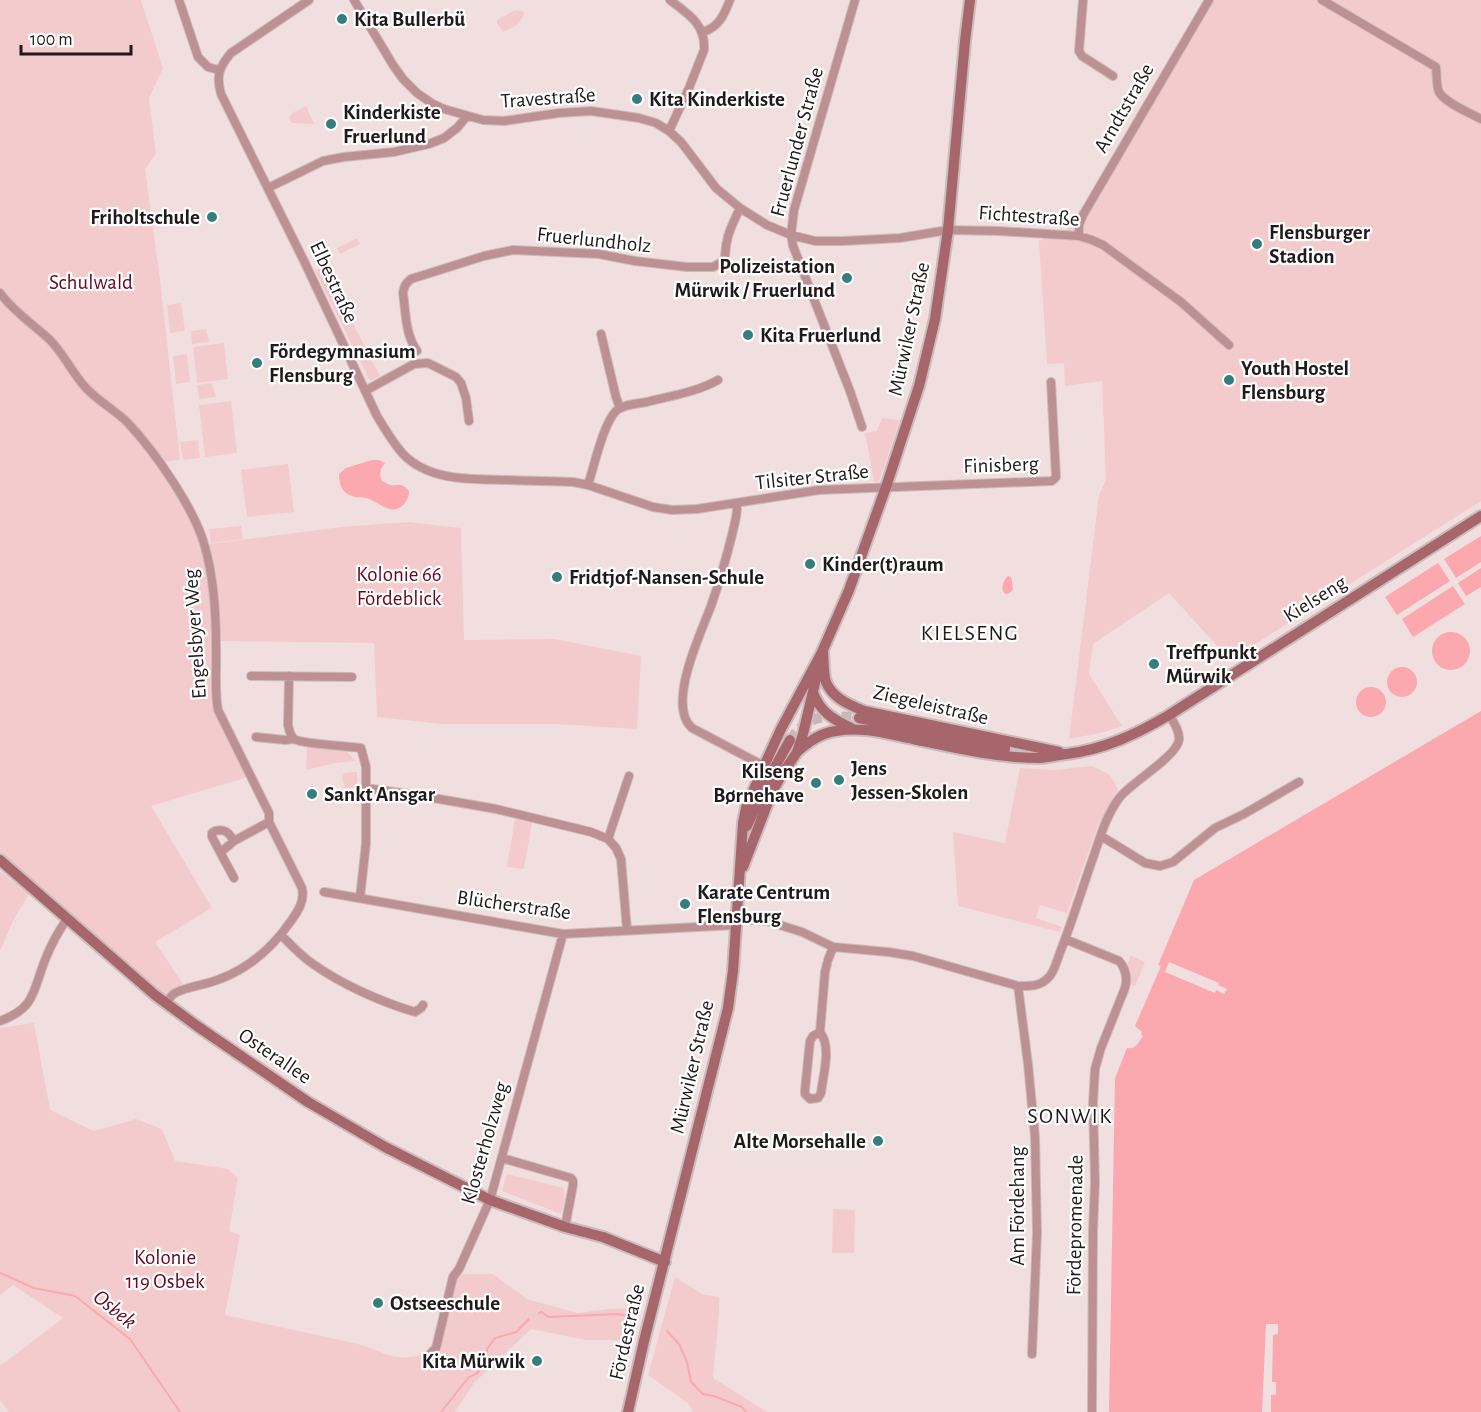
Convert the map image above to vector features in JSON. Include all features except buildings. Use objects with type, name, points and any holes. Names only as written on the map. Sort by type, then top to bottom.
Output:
[{"type":"street","points":[[180,0],[198,57],[208,67],[219,70],[231,53],[309,0]]},
{"type":"street","name":"Travestraße","points":[[354,0],[404,80],[433,104],[483,120],[504,121],[566,112],[600,111],[656,123],[681,142],[716,188],[740,208],[767,225],[791,235]]},
{"type":"street","points":[[669,131],[690,87],[704,50],[703,32],[699,25],[670,0]]},
{"type":"street","points":[[703,32],[717,25],[730,0]]},
{"type":"street","name":"Fruerlunder Straße","points":[[855,0],[794,210],[791,235],[793,246],[862,427]]},
{"type":"street","name":"Mürwiker Straße","points":[[665,1262],[728,1008],[741,838],[746,808],[781,729],[817,663],[849,590],[886,487],[928,353],[948,230],[970,0]]},
{"type":"street","points":[[1083,0],[1079,51],[1082,56],[1113,76]]},
{"type":"street","name":"Arndtstraße","points":[[1079,237],[1079,225],[1083,214],[1209,0]]},
{"type":"street","points":[[1322,0],[1436,67],[1440,94],[1446,100],[1481,119]]},
{"type":"street","name":"Elbestraße","points":[[219,70],[221,94],[384,429],[404,454],[417,464],[451,478],[573,482],[639,503],[672,510],[737,504]]},
{"type":"street","points":[[268,188],[323,161],[394,152],[429,144],[444,138],[467,116]]},
{"type":"street","name":"Fruerlundholz","points":[[417,351],[408,334],[403,293],[406,283],[411,279],[484,256],[513,250],[585,253],[660,265],[713,267],[724,261],[730,228],[740,208]]},
{"type":"street","name":"Fichtestraße","points":[[791,235],[815,241],[843,241],[900,238],[948,230],[999,231],[1092,240],[1103,245],[1182,302],[1229,345]]},
{"type":"street","name":"Engelsbyer Weg","points":[[0,293],[12,308],[52,342],[87,389],[128,423],[163,467],[199,529],[205,546],[214,595],[215,694],[218,710],[269,813],[269,822],[299,879],[304,895],[303,901],[281,935]]},
{"type":"street","points":[[601,334],[620,408]]},
{"type":"street","points":[[365,391],[414,364],[428,363],[456,377],[461,383],[466,398],[469,421]]},
{"type":"street","points":[[588,485],[607,425],[620,408],[699,388],[718,380]]},
{"type":"street","name":"Finisberg","points":[[886,487],[1052,481],[1056,477],[1051,382]]},
{"type":"street","name":"Tilsiter Straße","points":[[764,766],[692,728],[687,724],[683,711],[687,674],[720,580],[737,504],[819,490],[886,487]]},
{"type":"street","name":"Kielseng","points":[[1169,715],[1481,516]]},
{"type":"street","name":"Mürwiker Straße","points":[[739,878],[772,792],[797,752],[822,652]]},
{"type":"street","name":"Ziegeleistraße","points":[[822,652],[826,682],[832,692],[845,703],[864,711],[1068,754]]},
{"type":"street","points":[[813,691],[813,675],[817,663]]},
{"type":"street","points":[[251,676],[352,677]]},
{"type":"street","points":[[289,676],[288,725],[289,733],[294,739]]},
{"type":"street","name":"Ziegeleistraße","points":[[813,691],[823,710],[837,721],[853,729]]},
{"type":"street","points":[[820,1032],[813,1036],[809,1047],[805,1094],[810,1099],[818,1098],[821,1093],[826,1050],[824,1038],[820,1032],[825,972],[832,947],[913,956],[1018,986],[1032,987],[1042,983],[1050,976],[1108,815],[1122,795],[1169,755],[1179,740],[1179,733],[1169,715]]},
{"type":"street","name":"Ziegeleistraße","points":[[797,752],[818,736],[853,729],[874,731],[985,754],[1043,758],[1104,746],[1169,715]]},
{"type":"street","name":"Ziegeleistraße","points":[[859,718],[1010,750],[1068,754]]},
{"type":"street","points":[[256,737],[294,739],[361,748],[366,767],[366,843],[360,898]]},
{"type":"street","points":[[741,838],[790,740]]},
{"type":"street","points":[[608,839],[629,776]]},
{"type":"street","points":[[1101,836],[1145,863],[1167,865],[1215,828],[1299,782]]},
{"type":"street","points":[[366,788],[422,795],[496,809],[591,832],[608,839],[616,848],[621,859],[627,930]]},
{"type":"street","points":[[221,852],[234,841],[269,822]]},
{"type":"street","points":[[234,841],[228,832],[219,830],[212,833],[234,878]]},
{"type":"street","name":"Osterallee","points":[[0,860],[166,1003],[308,1102],[385,1147],[490,1200],[565,1227],[603,1237],[665,1262]]},
{"type":"street","name":"Blücherstraße","points":[[324,892],[563,933],[767,921],[802,932],[832,947]]},
{"type":"street","points":[[0,1021],[20,1011],[33,995],[45,958],[59,930],[68,918]]},
{"type":"street","name":"Klosterholzweg","points":[[428,1356],[436,1348],[453,1277],[459,1269],[490,1200],[563,933]]},
{"type":"street","points":[[166,1003],[176,993],[236,972],[256,959],[281,935],[311,963],[330,976],[414,1012],[423,1005]]},
{"type":"street","name":"Fördepromenade","points":[[1065,939],[1119,961],[1125,967],[1127,981],[1095,1069],[1092,1412]]},
{"type":"street","name":"Am Fördehang","points":[[1018,986],[1035,1137],[1037,1233],[1032,1354]]},
{"type":"street","points":[[502,1158],[571,1178],[573,1185],[565,1227]]},
{"type":"street","name":"Fördestraße","points":[[628,1412],[665,1262]]},
{"type":"green space","points":[[0,0],[141,0],[163,68],[149,98],[156,154],[145,169],[180,460],[163,462],[195,515],[209,544],[341,527],[408,522],[461,528],[464,640],[555,639],[641,656],[637,729],[555,724],[441,724],[377,717],[374,643],[213,641],[213,695],[248,777],[151,806],[212,908],[155,942],[183,984],[165,995],[0,855]]},
{"type":"green space","points":[[1209,0],[1481,0],[1481,501],[1230,660],[1169,593],[1093,644],[1089,674],[1122,726],[1069,739],[1099,495],[1106,480],[1102,381],[1065,386],[1064,363],[1047,364],[1039,241],[1069,228],[1082,214]]},
{"type":"green space","points":[[515,10],[523,11],[524,14],[516,25],[503,32],[497,20]]},
{"type":"green space","points":[[306,106],[314,124],[292,123],[289,118],[292,113]]},
{"type":"green space","points":[[357,238],[360,244],[340,254],[337,248]]},
{"type":"green space","points":[[324,266],[380,376],[370,381],[315,271]]},
{"type":"green space","points":[[181,303],[185,331],[170,333],[167,305]]},
{"type":"green space","points":[[206,329],[209,342],[192,344],[191,331]]},
{"type":"green space","points":[[224,343],[228,379],[197,383],[193,347]]},
{"type":"green space","points":[[187,354],[190,382],[176,384],[173,356]]},
{"type":"green space","points":[[212,383],[216,397],[199,399],[197,385]]},
{"type":"green space","points":[[231,401],[237,453],[205,457],[199,405]]},
{"type":"green space","points":[[882,418],[900,420],[879,481],[874,482],[865,433],[877,431]]},
{"type":"green space","points":[[198,440],[200,458],[183,460],[180,442]]},
{"type":"green space","points":[[288,464],[294,512],[247,517],[241,470]]},
{"type":"green space","points":[[241,526],[243,539],[211,543],[209,529]]},
{"type":"green space","points":[[307,745],[348,749],[348,753],[356,761],[306,770]]},
{"type":"green space","points":[[1092,766],[1110,775],[1118,789],[1097,828],[1067,913],[1040,905],[1036,918],[1062,927],[1060,932],[958,906],[953,832],[1005,843],[1020,768],[1054,770]]},
{"type":"green space","points":[[357,772],[357,787],[345,788],[342,778],[344,773]]},
{"type":"green space","points":[[515,819],[532,823],[524,869],[507,867]]},
{"type":"green space","points":[[0,871],[29,894],[13,921],[0,951]]},
{"type":"green space","points":[[1131,955],[1145,962],[1135,986],[1130,984],[1131,973],[1127,965]]},
{"type":"green space","name":"Kolonie 119 Osbek","points":[[34,1023],[50,1110],[94,1131],[136,1119],[162,1129],[175,1161],[228,1169],[238,1178],[229,1231],[240,1235],[225,1315],[358,1344],[402,1358],[411,1357],[432,1350],[451,1274],[493,1274],[527,1299],[578,1313],[634,1308],[635,1320],[630,1340],[586,1340],[531,1329],[474,1383],[455,1412],[9,1412],[0,1400],[0,1366],[63,1318],[13,1285],[0,1295],[0,1028]]},
{"type":"green space","points":[[507,1174],[564,1188],[565,1201],[561,1214],[502,1191]]},
{"type":"green space","points":[[833,1209],[855,1210],[854,1253],[832,1253]]},
{"type":"green space","points":[[675,1277],[702,1294],[719,1297],[713,1378],[767,1412],[693,1412],[688,1403],[648,1375]]},
{"type":"shaded area","points":[[372,460],[385,463],[380,471],[382,481],[390,485],[402,485],[409,491],[407,500],[399,508],[390,509],[366,498],[348,495],[341,487],[339,474],[346,468]]},
{"type":"shaded area","points":[[1481,536],[1481,562],[1456,578],[1444,559]]},
{"type":"shaded area","points":[[1438,563],[1450,581],[1397,615],[1385,597]]},
{"type":"shaded area","points":[[1481,568],[1481,587],[1466,596],[1458,583]]},
{"type":"shaded area","points":[[1008,576],[1011,577],[1013,589],[1007,594],[1003,591],[1003,586]]},
{"type":"shaded area","points":[[1453,586],[1465,604],[1413,637],[1402,619]]},
{"type":"shaded area","points":[[1451,632],[1458,633],[1464,638],[1469,644],[1469,658],[1464,664],[1458,669],[1451,670],[1444,669],[1438,664],[1433,658],[1432,651],[1433,644],[1438,638],[1444,633]]},
{"type":"shaded area","points":[[1402,667],[1413,671],[1417,682],[1413,693],[1402,697],[1391,693],[1387,682],[1391,671]]},
{"type":"shaded area","points":[[1371,687],[1382,691],[1386,702],[1382,713],[1371,717],[1360,713],[1356,702],[1360,691]]},
{"type":"shaded area","points":[[1481,711],[1481,1412],[1271,1412],[1271,1395],[1276,1395],[1276,1382],[1272,1382],[1273,1335],[1278,1334],[1278,1324],[1266,1324],[1262,1412],[1109,1412],[1115,1078],[1127,1048],[1135,1047],[1143,1036],[1135,1026],[1194,880]]},
{"type":"pier","points":[[1169,962],[1219,983],[1218,985],[1227,989],[1224,994],[1216,990],[1215,993],[1165,972]]},
{"type":"waterway","name":"Osbek","points":[[0,1273],[34,1288],[75,1296],[130,1339],[180,1412]]},
{"type":"waterway","name":"Osbek","points":[[539,1313],[542,1312],[548,1317],[617,1314],[629,1316]]},
{"type":"waterway","name":"Osbek","points":[[441,1412],[468,1378],[483,1367],[487,1349],[495,1338],[516,1332],[529,1319]]},
{"type":"waterway","name":"Osbek","points":[[667,1331],[679,1344],[687,1362],[691,1382],[703,1394],[742,1407],[746,1412]]},
{"type":"tunnel","points":[[790,740],[797,731],[812,720],[839,716],[859,718]]},
{"type":"place","name":"Kita Bullerbü","points":[[342,19]]},
{"type":"place","name":"Kita Kinderkiste","points":[[637,99]]},
{"type":"place","name":"Kinderkiste Fruerlund","points":[[331,124]]},
{"type":"place","name":"Friholtschule","points":[[212,217]]},
{"type":"place","name":"Flensburger Stadion","points":[[1257,244]]},
{"type":"place","name":"Polizeistation Mürwik / Fruerlund","points":[[847,278]]},
{"type":"place","name":"Kita Fruerlund","points":[[748,335]]},
{"type":"place","name":"Fördegymnasium Flensburg","points":[[257,363]]},
{"type":"place","name":"Youth Hostel Flensburg","points":[[1229,380]]},
{"type":"place","name":"Kinder(t)raum","points":[[810,564]]},
{"type":"place","name":"Fridtjof-Nansen-Schule","points":[[557,577]]},
{"type":"place","name":"Treffpunkt Mürwik","points":[[1154,664]]},
{"type":"place","name":"Jens Jessen-Skolen","points":[[839,780]]},
{"type":"place","name":"Kilseng Børnehave","points":[[816,783]]},
{"type":"place","name":"Sankt Ansgar","points":[[312,794]]},
{"type":"place","name":"Karate Centrum Flensburg","points":[[685,904]]},
{"type":"place","name":"Alte Morsehalle","points":[[878,1141]]},
{"type":"place","name":"Ostseeschule","points":[[378,1303]]},
{"type":"place","name":"Kita Mürwik","points":[[537,1361]]},
{"type":"district","name":"KIELSENG","points":[[970,633]]},
{"type":"district","name":"SONWIK","points":[[1070,1116]]},
{"type":"park label","name":"Schulwald","points":[[91,282]]},
{"type":"park label","name":"Kolonie 66 Fördeblick","points":[[399,586]]}]
